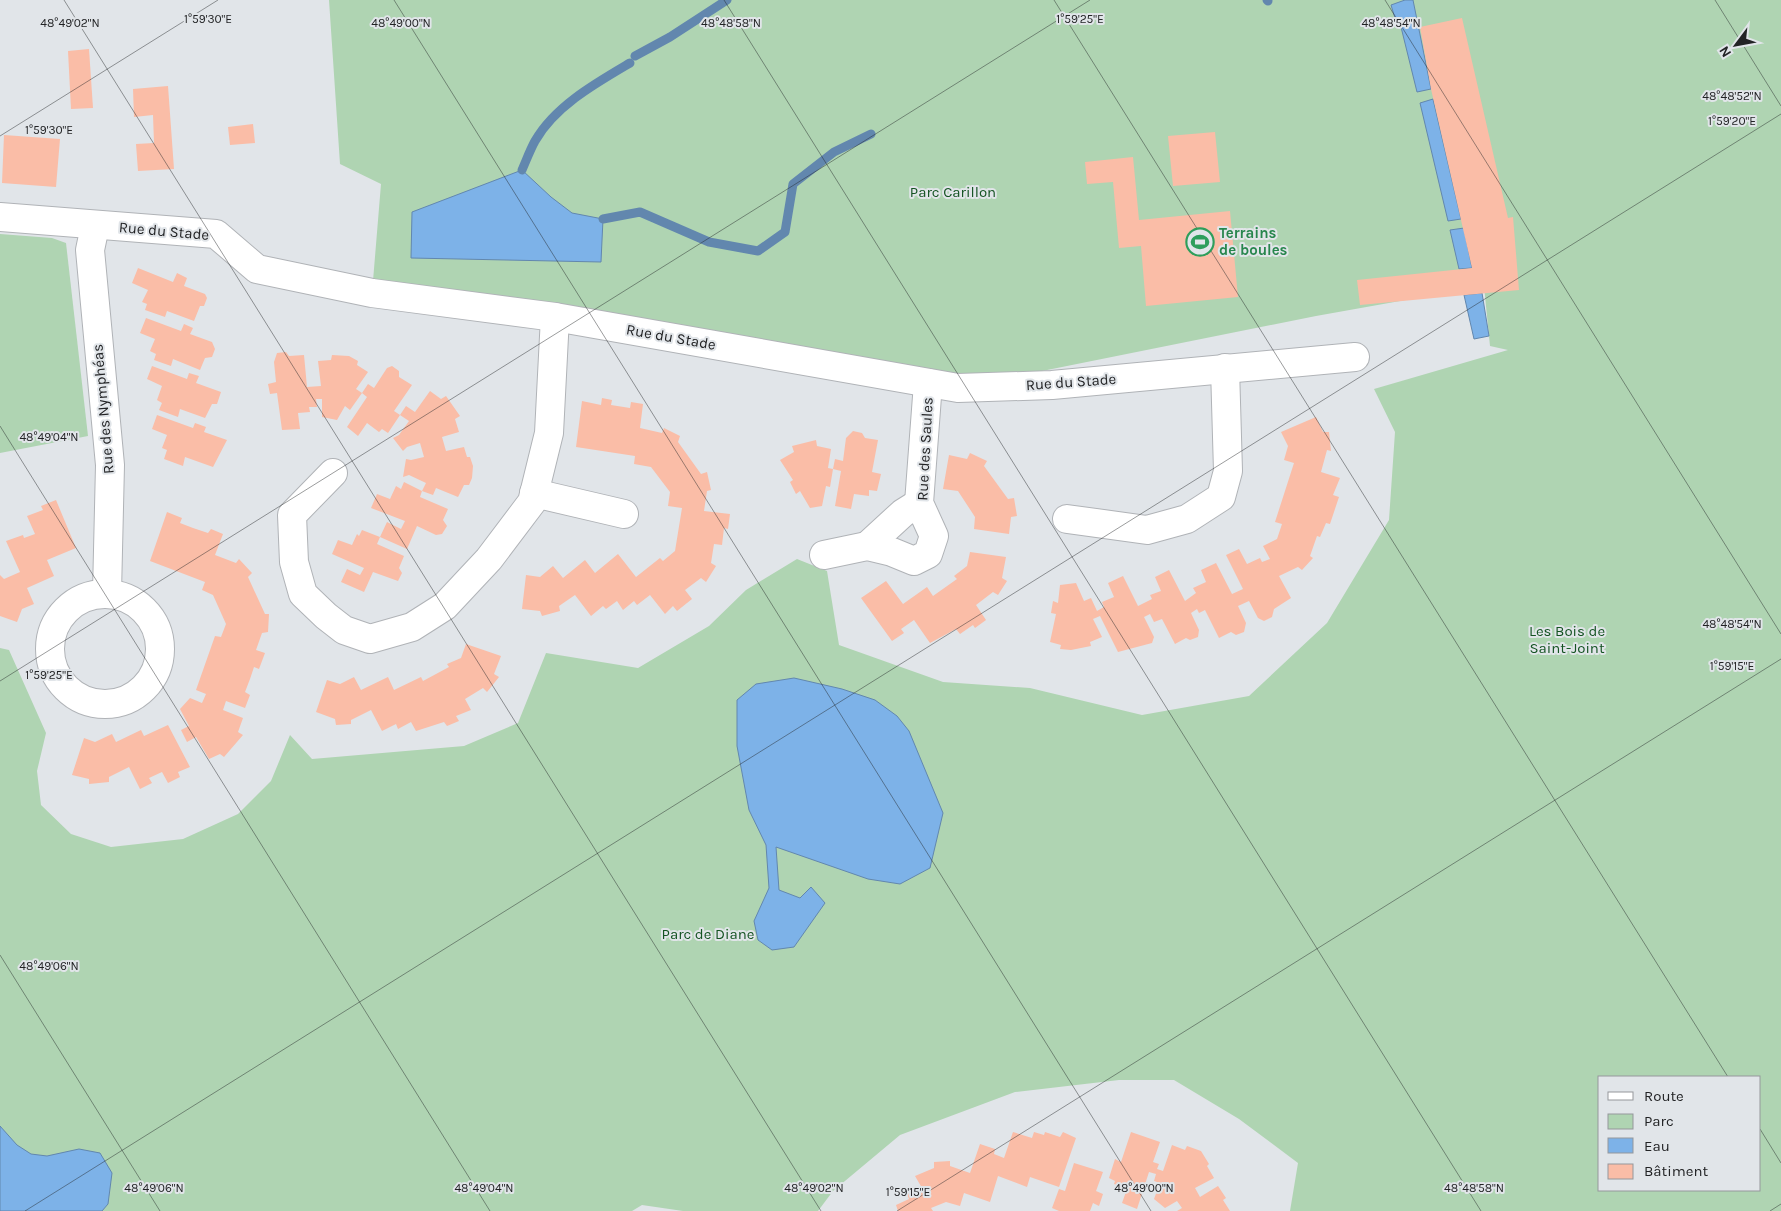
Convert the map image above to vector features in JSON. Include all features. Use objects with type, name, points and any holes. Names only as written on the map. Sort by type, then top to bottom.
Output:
[{"type":"street","name":"Rue du Stade","points":[[0,217],[95,226],[216,234],[257,269],[372,292],[555,317],[958,388],[1052,385],[1355,357]]},
{"type":"street","name":"Rue des Nymphéas","points":[[95,226],[90,250],[110,465],[107,593]]},
{"type":"street","points":[[333,473],[292,515],[294,562],[303,594],[344,630],[370,639],[412,627],[445,606],[489,559],[532,502],[549,433],[555,317]]},
{"type":"street","points":[[1067,520],[1147,530],[1187,519],[1221,497],[1228,471],[1225,368]]},
{"type":"street","name":"Rue des Saules","points":[[824,555],[868,546],[892,552],[914,561],[928,554],[934,536],[919,503],[928,383]]},
{"type":"street","points":[[534,493],[624,514]]},
{"type":"street","points":[[868,546],[902,513],[919,503]]},
{"type":"street","points":[[107,593],[125,597],[141,606],[153,621],[159,638],[160,657],[154,674],[142,689],[127,699],[109,704],[90,702],[74,694],[61,682],[52,666],[49,649],[52,631],[60,615],[73,603],[90,595],[107,593]]},
{"type":"green space","points":[[329,0],[1781,0],[1781,1211],[1290,1211],[1298,1163],[1239,1119],[1174,1080],[1119,1080],[1015,1092],[900,1135],[833,1191],[818,1211],[683,1211],[642,1205],[632,1211],[0,1211],[0,648],[9,650],[46,733],[37,771],[41,805],[71,834],[111,847],[183,839],[238,814],[271,781],[290,735],[312,759],[464,746],[518,723],[546,653],[638,668],[709,626],[746,590],[797,559],[827,571],[839,645],[943,682],[1030,688],[1142,715],[1249,696],[1327,623],[1389,520],[1395,432],[1374,389],[1508,350],[1490,346],[1484,286],[1316,316],[958,388],[372,293],[381,184],[340,164]]},
{"type":"green space","points":[[0,234],[52,238],[66,243],[88,436],[0,453]]},
{"type":"water","points":[[1405,0],[1413,0],[1431,89],[1417,92],[1401,27],[1398,28],[1391,5]]},
{"type":"water","points":[[1433,99],[1461,219],[1448,221],[1420,103]]},
{"type":"water","points":[[522,170],[551,197],[572,213],[603,219],[601,262],[411,258],[412,212]]},
{"type":"water","points":[[1464,228],[1472,268],[1459,269],[1450,230]]},
{"type":"water","points":[[1482,293],[1489,336],[1474,339],[1464,295]]},
{"type":"water","points":[[794,678],[842,689],[875,700],[897,716],[909,731],[943,813],[930,868],[900,884],[868,879],[776,847],[779,890],[800,898],[811,887],[825,903],[794,947],[772,950],[758,940],[754,921],[769,888],[766,845],[749,810],[737,746],[737,700],[756,684]]},
{"type":"water","points":[[0,1126],[17,1145],[31,1154],[47,1156],[79,1149],[100,1153],[112,1173],[108,1204],[102,1211],[0,1211]]},
{"type":"building","points":[[1462,18],[1508,218],[1513,217],[1519,290],[1360,305],[1357,280],[1472,268],[1431,89],[1420,27]]},
{"type":"building","points":[[89,49],[93,108],[71,109],[68,51]]},
{"type":"building","points":[[168,86],[174,169],[138,171],[136,144],[154,143],[153,115],[134,117],[133,89]]},
{"type":"building","points":[[253,124],[255,143],[230,145],[228,127]]},
{"type":"building","points":[[1215,132],[1220,182],[1173,186],[1168,136]]},
{"type":"building","points":[[4,135],[60,139],[56,187],[2,183]]},
{"type":"building","points":[[1133,157],[1139,220],[1230,211],[1238,297],[1146,306],[1141,246],[1119,248],[1113,182],[1087,184],[1085,162]]},
{"type":"building","points":[[138,268],[173,282],[177,273],[187,278],[184,286],[205,294],[207,298],[204,306],[200,306],[194,321],[167,311],[165,317],[145,310],[147,304],[142,302],[148,290],[132,283]]},
{"type":"building","points":[[146,318],[181,331],[184,324],[193,328],[190,334],[212,342],[215,349],[212,357],[205,358],[200,370],[173,359],[171,366],[154,360],[156,354],[150,351],[155,339],[140,333]]},
{"type":"building","points":[[286,352],[289,356],[304,355],[307,387],[321,386],[318,361],[331,360],[332,355],[349,356],[358,361],[357,365],[368,372],[356,389],[362,393],[350,410],[345,406],[337,420],[322,417],[322,399],[316,399],[317,407],[309,407],[310,412],[298,413],[300,429],[282,430],[277,393],[270,394],[268,384],[276,382],[274,362],[277,353]]},
{"type":"building","points":[[152,366],[187,379],[189,373],[199,376],[196,383],[221,392],[217,404],[212,404],[205,418],[180,409],[178,417],[159,410],[162,403],[157,400],[162,386],[147,379]]},
{"type":"building","points":[[392,366],[399,371],[399,377],[412,385],[394,411],[400,415],[388,433],[382,429],[379,432],[367,423],[358,436],[347,427],[367,397],[362,393],[368,384],[374,388],[387,368]]},
{"type":"building","points":[[430,391],[441,399],[446,396],[460,416],[455,419],[459,432],[442,437],[446,451],[464,447],[467,457],[470,457],[473,466],[469,485],[464,485],[458,497],[436,488],[433,495],[422,491],[426,483],[409,475],[403,477],[406,459],[411,460],[424,457],[420,443],[407,447],[403,451],[393,438],[399,435],[409,421],[400,415],[406,406],[415,412]]},
{"type":"building","points":[[602,398],[612,400],[611,405],[630,408],[631,402],[643,404],[640,428],[662,433],[664,428],[680,436],[678,442],[701,474],[707,472],[711,490],[707,491],[704,511],[730,514],[728,529],[724,528],[722,545],[714,544],[711,563],[716,566],[706,582],[701,578],[685,590],[692,599],[677,611],[673,606],[665,614],[650,595],[637,605],[634,601],[623,610],[617,601],[606,609],[603,606],[591,616],[575,595],[559,606],[560,611],[542,616],[540,611],[522,609],[526,575],[540,577],[553,566],[563,578],[585,560],[595,573],[618,554],[636,577],[660,558],[663,561],[675,551],[682,508],[668,506],[670,492],[651,467],[634,464],[635,456],[576,447],[582,401],[601,405]]},
{"type":"building","points":[[157,415],[193,428],[195,423],[206,427],[204,432],[227,440],[213,467],[185,457],[183,466],[164,459],[167,450],[162,448],[167,435],[152,429]]},
{"type":"building","points":[[1316,417],[1323,432],[1329,432],[1331,451],[1327,450],[1321,472],[1340,478],[1333,495],[1339,497],[1330,524],[1326,523],[1320,537],[1317,536],[1310,556],[1313,558],[1302,570],[1298,567],[1279,576],[1291,598],[1274,609],[1272,617],[1264,621],[1258,618],[1249,601],[1238,606],[1246,623],[1244,632],[1236,635],[1231,632],[1219,638],[1205,610],[1199,613],[1197,609],[1191,613],[1199,630],[1198,637],[1190,640],[1186,638],[1175,644],[1162,619],[1154,622],[1150,614],[1144,617],[1154,637],[1152,643],[1118,652],[1100,616],[1093,619],[1102,637],[1090,642],[1091,646],[1071,650],[1060,649],[1061,645],[1050,642],[1056,614],[1051,613],[1053,601],[1058,603],[1060,585],[1076,583],[1084,601],[1091,598],[1097,611],[1104,607],[1102,602],[1114,597],[1108,583],[1123,576],[1138,606],[1152,599],[1150,595],[1161,591],[1155,577],[1169,570],[1185,601],[1196,593],[1193,588],[1206,582],[1201,570],[1216,563],[1232,594],[1243,589],[1226,555],[1239,549],[1247,564],[1260,558],[1262,562],[1270,559],[1263,546],[1277,539],[1282,524],[1275,522],[1294,463],[1284,460],[1288,446],[1281,432]]},
{"type":"building","points":[[853,431],[862,433],[865,438],[878,440],[872,472],[881,474],[877,491],[869,490],[869,496],[854,494],[851,509],[835,506],[841,471],[833,469],[835,459],[843,461],[846,438]]},
{"type":"building","points":[[816,440],[817,446],[831,449],[828,468],[833,469],[830,487],[826,486],[822,506],[810,508],[800,491],[796,494],[790,482],[793,480],[780,460],[794,452],[792,446]]},
{"type":"building","points":[[970,453],[987,461],[984,466],[1008,499],[1014,498],[1017,516],[1011,517],[1009,534],[974,529],[975,517],[958,491],[943,489],[949,455],[967,459]]},
{"type":"building","points":[[404,482],[422,491],[420,497],[448,509],[443,520],[447,526],[442,534],[436,535],[417,526],[407,549],[380,537],[387,522],[401,529],[405,521],[371,508],[377,494],[390,499],[396,486],[401,489]]},
{"type":"building","points":[[56,500],[76,548],[47,560],[54,576],[27,588],[34,604],[22,609],[17,622],[0,616],[0,575],[4,579],[20,572],[6,541],[23,535],[24,538],[35,534],[27,516],[43,510],[41,506]]},
{"type":"building","points":[[167,512],[182,518],[180,523],[208,533],[211,529],[223,534],[215,555],[236,563],[239,559],[252,573],[248,577],[265,614],[269,614],[268,632],[262,633],[256,650],[265,653],[259,669],[254,667],[245,692],[250,695],[245,708],[226,701],[223,710],[243,718],[238,732],[243,735],[224,757],[220,754],[209,759],[196,737],[187,742],[181,730],[189,726],[180,709],[190,698],[202,703],[206,694],[196,690],[215,636],[221,637],[226,624],[213,595],[202,590],[205,582],[150,561]]},
{"type":"building","points":[[362,530],[380,537],[377,544],[404,556],[399,568],[402,573],[398,581],[373,572],[364,592],[341,582],[347,569],[360,575],[364,568],[332,554],[338,540],[352,545],[357,534],[359,536]]},
{"type":"building","points":[[970,552],[1006,557],[1002,578],[1007,581],[998,595],[993,592],[976,605],[986,620],[975,628],[973,625],[960,634],[956,629],[930,643],[914,620],[901,629],[904,633],[892,641],[861,598],[886,581],[903,604],[927,587],[933,596],[957,579],[954,576],[967,566]]},
{"type":"building","points":[[466,644],[501,656],[494,674],[499,677],[487,692],[483,688],[465,699],[471,710],[456,716],[459,721],[447,726],[444,722],[416,731],[411,722],[398,729],[396,724],[382,731],[371,710],[351,720],[351,724],[336,725],[335,719],[316,712],[327,680],[340,684],[354,677],[361,690],[388,677],[394,690],[421,677],[423,681],[449,667],[447,664],[461,658]]},
{"type":"building","points":[[168,725],[190,767],[178,772],[180,777],[168,783],[162,772],[149,778],[152,783],[140,789],[129,767],[109,777],[109,782],[89,784],[89,779],[72,775],[84,738],[95,742],[112,734],[116,742],[141,730],[144,736]]},
{"type":"building","points":[[1013,1132],[1032,1138],[1034,1132],[1044,1135],[1045,1132],[1060,1137],[1063,1132],[1076,1138],[1059,1187],[1030,1177],[1027,1187],[998,1176],[990,1202],[964,1193],[960,1206],[946,1202],[931,1208],[933,1211],[898,1211],[896,1205],[909,1199],[907,1194],[922,1188],[915,1176],[934,1168],[934,1162],[950,1161],[950,1166],[970,1173],[980,1144],[995,1149],[994,1154],[1004,1158]]},
{"type":"building","points":[[1131,1132],[1160,1142],[1153,1162],[1159,1164],[1157,1169],[1163,1171],[1172,1145],[1185,1150],[1187,1146],[1201,1151],[1209,1164],[1207,1166],[1214,1178],[1195,1188],[1200,1197],[1218,1186],[1226,1198],[1223,1200],[1230,1211],[1177,1211],[1182,1208],[1177,1201],[1165,1208],[1154,1199],[1160,1183],[1154,1181],[1156,1174],[1149,1172],[1137,1209],[1122,1203],[1127,1189],[1114,1184],[1115,1181],[1109,1178],[1115,1159],[1121,1162]]},
{"type":"building","points":[[1074,1163],[1103,1172],[1096,1191],[1103,1194],[1099,1206],[1093,1203],[1090,1211],[1059,1211],[1052,1208],[1059,1189],[1065,1191]]},
{"type":"waterway","points":[[635,56],[670,37],[727,0]]},
{"type":"waterway","points":[[522,170],[543,128],[565,106],[577,96],[630,63]]},
{"type":"waterway","points":[[603,219],[640,212],[709,242],[758,251],[785,232],[793,184],[834,152],[871,134]]},
{"type":"place","name":"Terrains de boules","points":[[1200,242]]},
{"type":"park label","name":"Parc Carillon","points":[[953,192]]},
{"type":"park label","name":"Les Bois de Saint-Joint","points":[[1567,640]]},
{"type":"park label","name":"Parc de Diane","points":[[708,934]]}]
